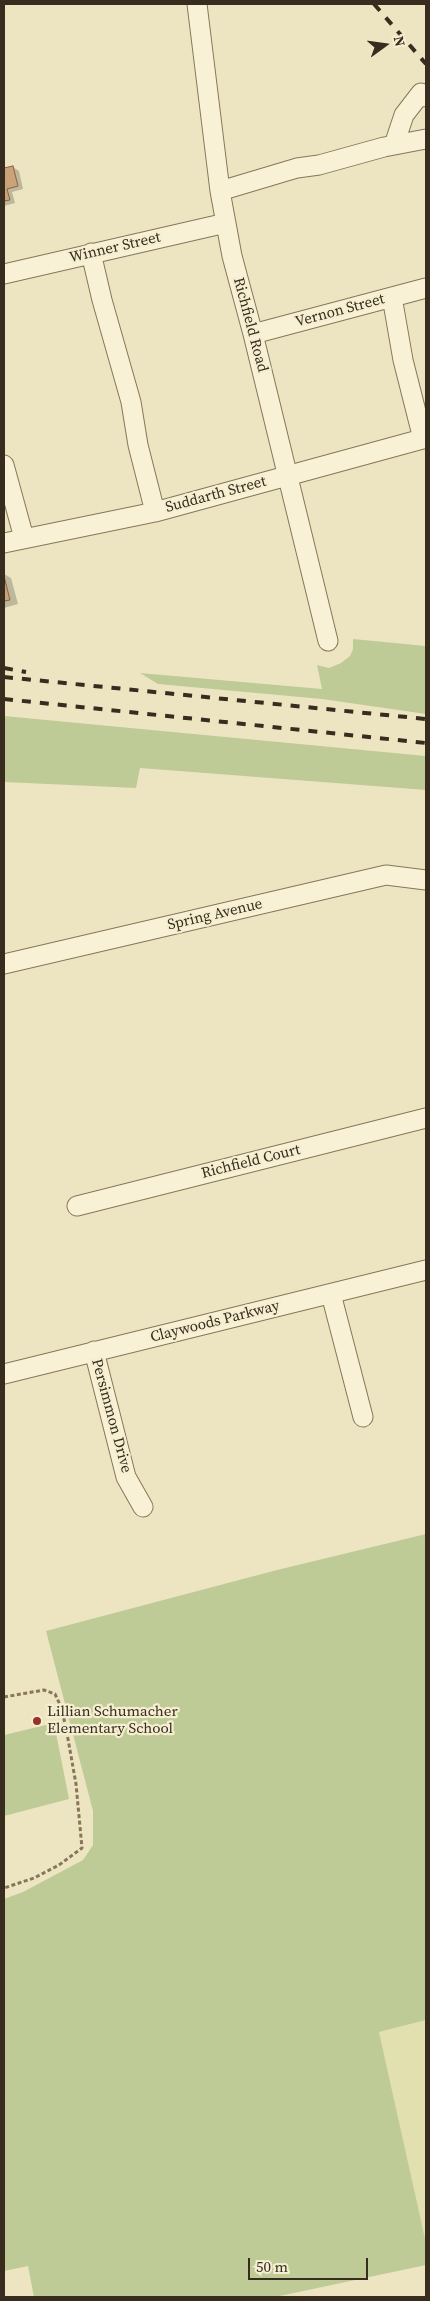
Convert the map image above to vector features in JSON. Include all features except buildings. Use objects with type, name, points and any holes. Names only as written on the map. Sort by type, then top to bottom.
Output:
[{"type":"street","name":"Richfield Road","points":[[197,4],[220,191],[232,256],[328,640]]},
{"type":"street","points":[[394,145],[404,116],[421,93],[426,97]]},
{"type":"street","points":[[220,191],[297,168],[319,165],[394,145],[426,139]]},
{"type":"street","name":"Winner Street","points":[[4,274],[226,223]]},
{"type":"street","points":[[91,253],[102,300],[131,402],[138,446],[155,512]]},
{"type":"street","name":"Vernon Street","points":[[253,334],[426,288]]},
{"type":"street","points":[[392,297],[404,360],[425,439]]},
{"type":"street","name":"Suddarth Street","points":[[4,543],[155,512],[425,439]]},
{"type":"street","points":[[4,465],[24,538]]},
{"type":"street","name":"Spring Avenue","points":[[4,964],[386,875],[426,880]]},
{"type":"street","name":"Richfield Court","points":[[76,1206],[426,1118]]},
{"type":"street","name":"Claywoods Parkway","points":[[4,1374],[426,1270]]},
{"type":"street","points":[[331,1294],[364,1417]]},
{"type":"street","name":"Persimmon Drive","points":[[94,1351],[126,1477],[143,1507]]},
{"type":"path","points":[[4,1697],[44,1690],[55,1694],[62,1710],[71,1757],[82,1848],[59,1865],[4,1888]]},
{"type":"shaded area","points":[[426,2020],[426,2243],[379,2032]]},
{"type":"green space","points":[[353,639],[426,646],[426,714],[322,699],[158,684],[140,673],[322,689],[317,665],[329,668],[341,663],[350,656],[353,649]]},
{"type":"green space","points":[[4,716],[426,756],[426,790],[140,768],[136,788],[4,782]]},
{"type":"green space","points":[[426,1534],[426,2020],[379,2032],[426,2243],[426,2265],[275,2297],[34,2297],[28,2266],[4,2271],[4,1899],[23,1892],[83,1860],[93,1845],[93,1811],[46,1631],[277,1570]]},
{"type":"green space","points":[[54,1723],[69,1799],[4,1816],[4,1735]]},
{"type":"railway","points":[[374,4],[426,64]]},
{"type":"railway","points":[[4,668],[26,672]]},
{"type":"railway","points":[[4,677],[426,719]]},
{"type":"railway","points":[[4,699],[426,743]]},
{"type":"place","name":"Lillian Schumacher Elementary School","points":[[37,1721]]}]
